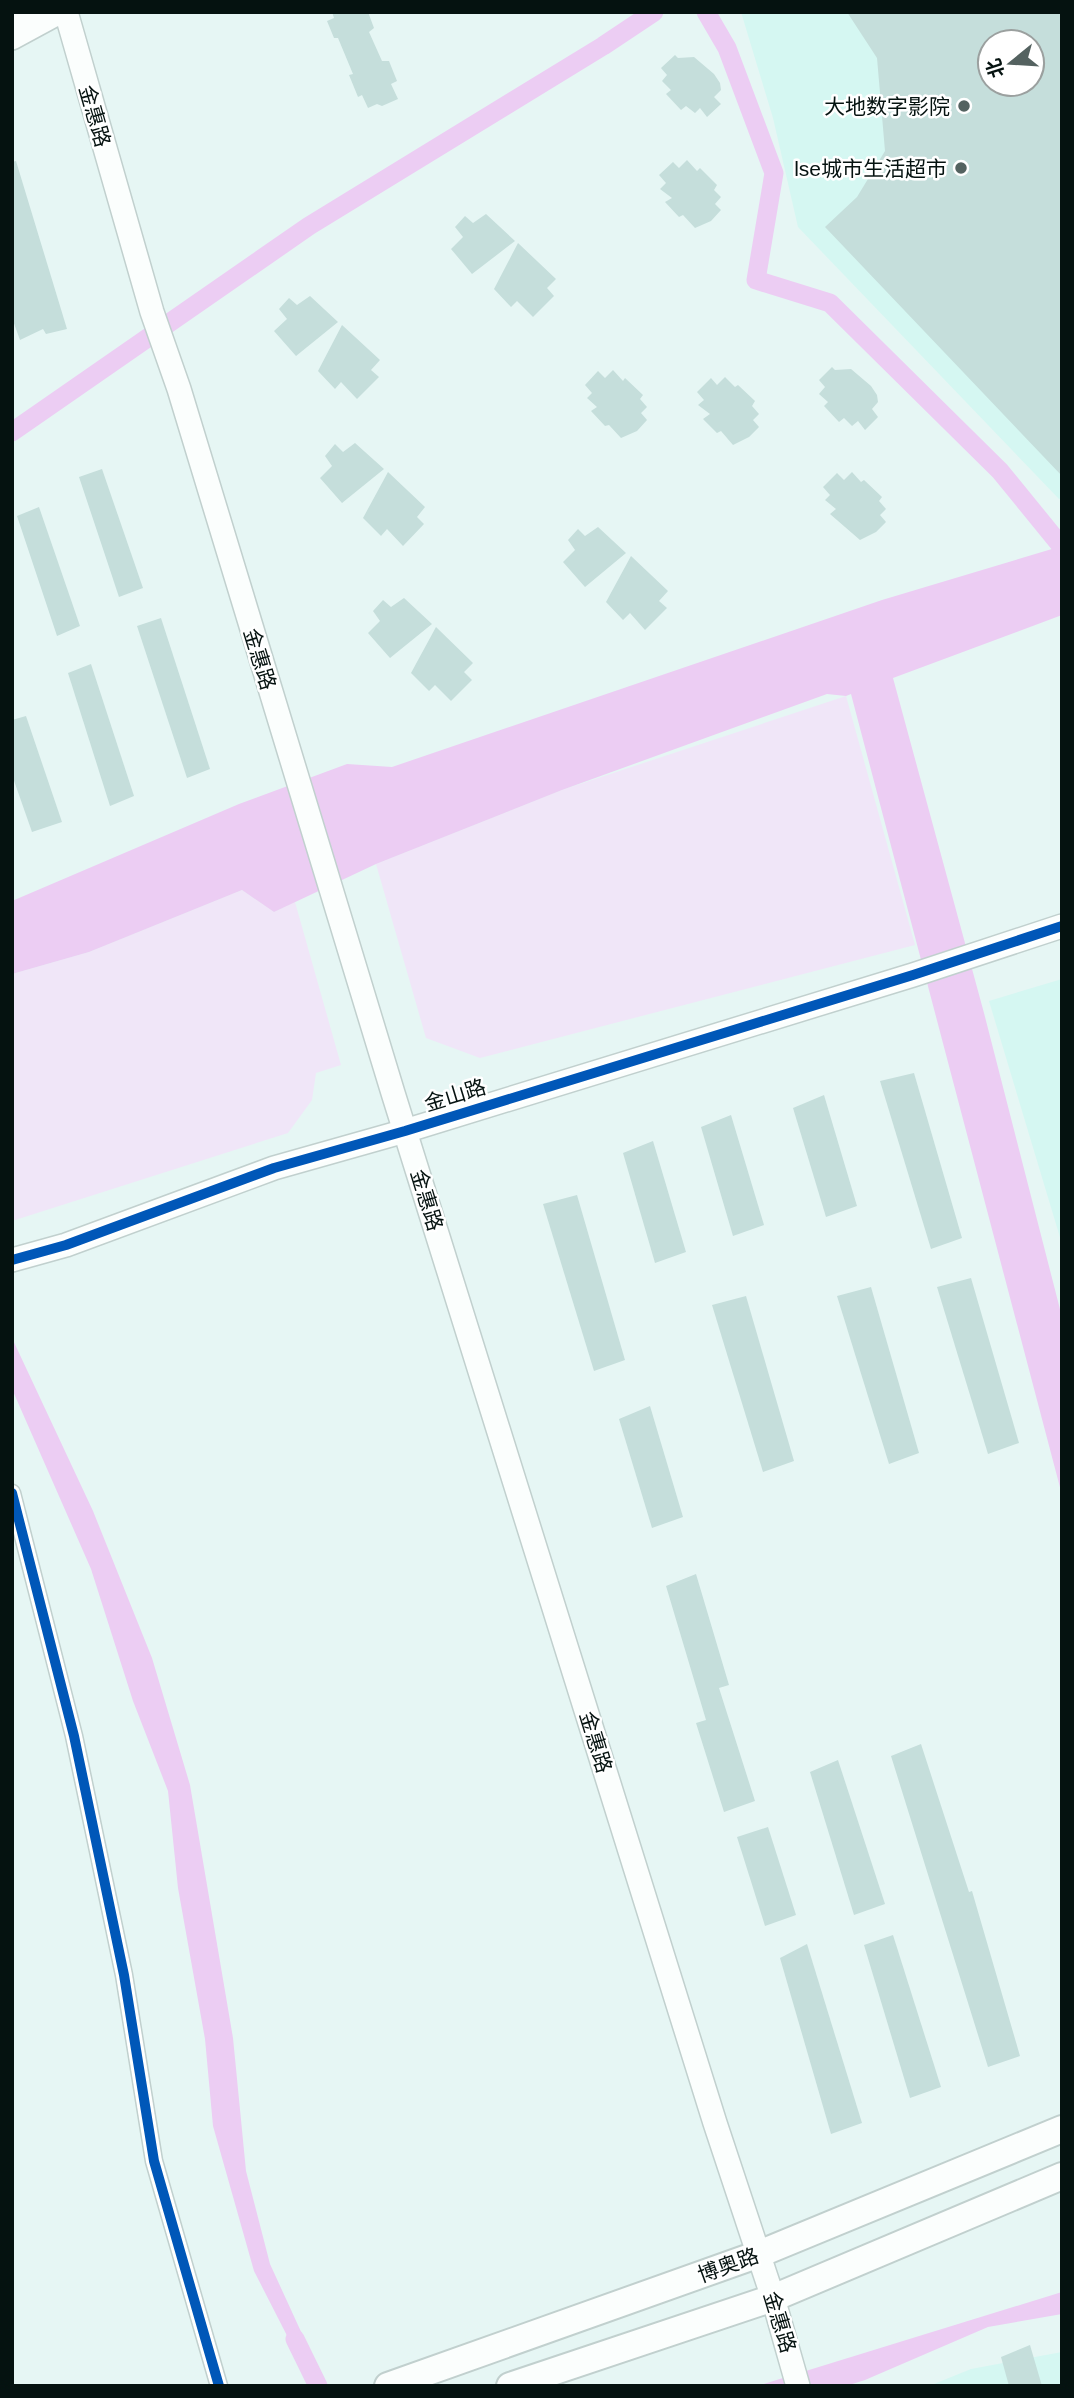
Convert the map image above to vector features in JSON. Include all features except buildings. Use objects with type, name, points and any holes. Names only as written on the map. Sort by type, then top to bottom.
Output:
[{"type":"main road","points":[[12,16],[24,12]]},
{"type":"main road","points":[[12,38],[60,12]]},
{"type":"main road","name":"金惠路","points":[[66,12],[152,312],[179,389],[405,1130],[715,2123],[773,2298],[795,2376]]},
{"type":"main road","name":"金山路","points":[[12,1260],[66,1245],[274,1168],[913,975],[1062,926]]},
{"type":"main road","name":"博奥路","points":[[388,2386],[759,2254],[1062,2129]]},
{"type":"main road","points":[[510,2386],[773,2298],[1062,2176]]},
{"type":"street","points":[[12,1493],[74,1735],[124,1975],[154,2161],[219,2386]]},
{"type":"shaded area","points":[[741,12],[1062,12],[1062,498],[1059,499],[798,227],[773,118]]},
{"type":"shaded area","points":[[1062,546],[1062,615],[893,678],[984,1013],[1062,1317],[1062,1495],[851,694],[827,694],[562,790],[376,864],[274,912],[242,890],[89,952],[12,974],[12,901],[239,804],[347,764],[392,767],[882,600]]},
{"type":"shaded area","points":[[846,696],[915,945],[480,1058],[426,1038],[376,864],[562,790]]},
{"type":"shaded area","points":[[242,890],[274,912],[295,902],[341,1065],[316,1073],[312,1100],[288,1133],[12,1221],[12,974],[89,952]]},
{"type":"shaded area","points":[[1062,979],[1062,1244],[989,1001]]},
{"type":"shaded area","points":[[12,1338],[93,1511],[152,1658],[190,1785],[233,2038],[246,2171],[270,2264],[314,2360],[302,2365],[254,2271],[213,2126],[205,2039],[178,1888],[168,1791],[133,1701],[91,1569],[12,1389]]},
{"type":"shaded area","points":[[1062,2292],[1062,2314],[988,2327],[846,2386],[757,2386]]},
{"type":"shaded area","points":[[1062,2352],[1062,2386],[929,2386],[971,2369]]},
{"type":"waterway","points":[[12,432],[309,226],[654,12]]},
{"type":"waterway","points":[[706,12],[727,48],[774,173],[756,280],[830,303],[1000,471],[1062,547]]},
{"type":"waterway","points":[[295,2339],[318,2386]]},
{"type":"cycle path","points":[[12,1260],[66,1245],[274,1168],[405,1131],[913,975],[1062,926]]},
{"type":"cycle path","points":[[12,1493],[74,1736],[124,1975],[154,2161],[219,2386]]},
{"type":"place","name":"大地数字影院","points":[[964,106]]},
{"type":"place","name":"lse城市生活超市","points":[[961,168]]}]
